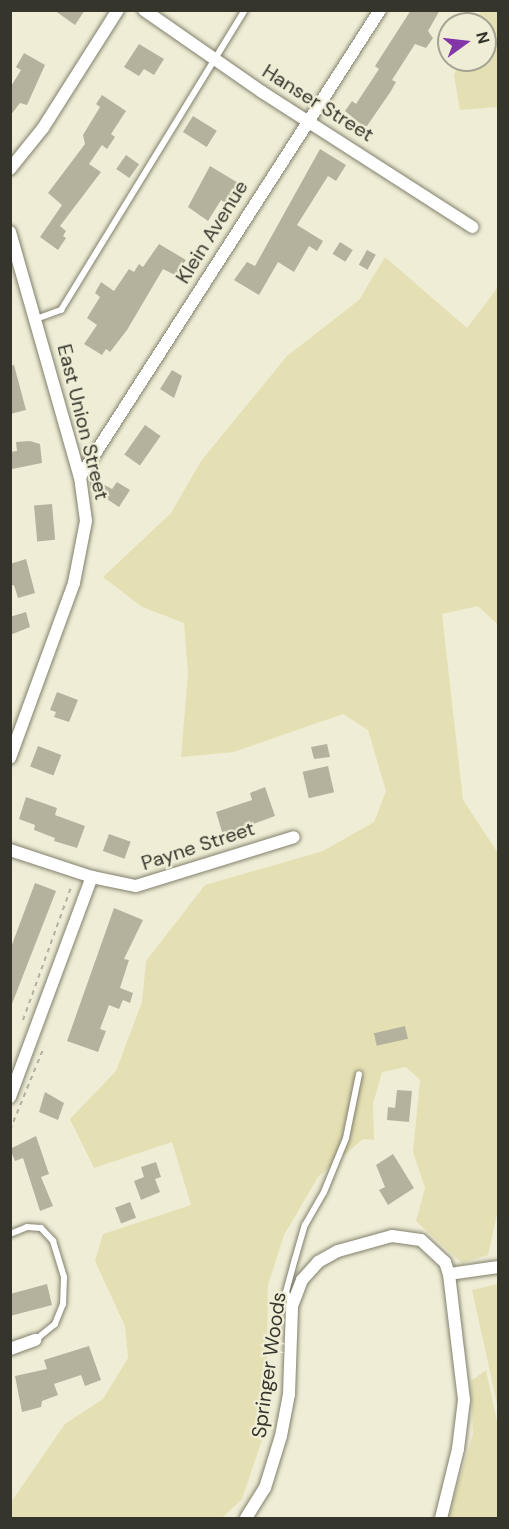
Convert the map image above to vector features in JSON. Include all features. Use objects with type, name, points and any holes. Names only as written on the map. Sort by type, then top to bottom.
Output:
[{"type":"street","points":[[10,169],[43,129],[118,10]]},
{"type":"street","name":"Hanser Street","points":[[144,10],[215,60],[472,227]]},
{"type":"street","name":"Klein Avenue","points":[[80,477],[380,10]]},
{"type":"street","name":"East Union Street","points":[[10,231],[80,477],[86,521],[82,553],[10,758]]},
{"type":"street","name":"Payne Street","points":[[10,850],[127,886],[145,885],[294,837]]},
{"type":"street","points":[[10,1097],[92,877]]},
{"type":"street","name":"Springer Woods","points":[[246,1518],[265,1488],[281,1436],[289,1394],[292,1306],[308,1271],[338,1251],[366,1241],[392,1236],[421,1240],[445,1262],[449,1274],[464,1400],[458,1449],[441,1518]]},
{"type":"street","points":[[449,1274],[498,1267]]},
{"type":"street","points":[[10,1349],[35,1340]]},
{"type":"lane","points":[[36,319],[61,310],[245,10]]},
{"type":"lane","points":[[292,1306],[286,1292],[295,1259],[305,1225],[324,1192],[349,1130],[359,1074]]},
{"type":"lane","points":[[10,1234],[27,1227],[41,1228],[52,1241],[64,1277],[63,1304],[55,1324],[35,1340]]},
{"type":"path","points":[[22,1022],[72,885]]},
{"type":"shaded area","points":[[498,11],[498,107],[460,110],[455,72],[497,72],[497,12],[481,12]]},
{"type":"shaded area","points":[[385,257],[467,328],[498,287],[498,625],[478,606],[442,614],[463,800],[498,853],[498,1210],[488,1255],[462,1263],[416,1221],[425,1188],[413,1152],[420,1080],[406,1067],[382,1072],[373,1104],[374,1140],[363,1139],[318,1177],[284,1235],[268,1285],[266,1428],[242,1499],[222,1518],[11,1518],[11,1502],[65,1424],[103,1399],[128,1358],[125,1326],[95,1261],[103,1234],[191,1205],[172,1142],[94,1168],[70,1119],[116,1071],[142,1002],[146,961],[205,885],[323,851],[374,822],[386,791],[368,730],[343,714],[234,752],[181,757],[188,673],[184,623],[142,607],[103,577],[171,513],[201,461],[287,356],[359,300]]},
{"type":"shaded area","points":[[498,1284],[498,1408],[472,1290]]},
{"type":"shaded area","points":[[486,1370],[498,1426],[498,1518],[448,1518],[473,1434],[471,1381]]},
{"type":"building","points":[[54,10],[85,10],[75,25]]},
{"type":"building","points":[[411,10],[440,10],[428,31],[433,38],[426,48],[415,44],[392,80],[396,82],[391,91],[367,126],[363,126],[345,111],[352,101],[356,104],[379,69],[375,66]]},
{"type":"building","points":[[139,44],[164,59],[154,75],[144,69],[139,76],[124,67]]},
{"type":"building","points":[[24,53],[45,65],[27,105],[20,103],[10,116],[10,88],[21,70],[16,67]]},
{"type":"building","points":[[102,95],[126,111],[111,134],[115,137],[107,149],[102,145],[89,164],[101,172],[60,226],[66,231],[63,236],[66,238],[58,250],[40,237],[62,205],[48,193],[85,144],[83,135],[100,107],[96,104]]},
{"type":"building","points":[[193,116],[217,131],[207,147],[183,132]]},
{"type":"building","points":[[320,149],[346,165],[336,181],[328,176],[297,225],[323,241],[317,251],[309,246],[294,272],[278,262],[259,295],[234,280],[247,262],[255,266]]},
{"type":"building","points":[[126,155],[139,164],[129,178],[116,169]]},
{"type":"building","points":[[210,166],[240,184],[227,204],[221,200],[208,221],[188,207]]},
{"type":"building","points":[[340,242],[353,250],[345,262],[333,254]]},
{"type":"building","points":[[159,244],[186,260],[175,275],[163,269],[127,330],[110,352],[106,349],[102,355],[84,344],[97,325],[87,318],[100,297],[95,293],[101,282],[114,291],[129,269],[134,272],[139,264],[143,267]]},
{"type":"building","points":[[367,250],[376,255],[368,270],[359,265]]},
{"type":"building","points":[[14,365],[26,410],[10,414],[10,366]]},
{"type":"building","points":[[172,370],[182,376],[174,398],[160,389]]},
{"type":"building","points":[[145,425],[161,436],[140,465],[124,454]]},
{"type":"building","points":[[30,441],[40,444],[42,463],[12,469],[10,452],[17,451],[16,442]]},
{"type":"building","points":[[90,477],[112,489],[117,482],[130,490],[119,507],[90,488]]},
{"type":"building","points":[[52,504],[55,540],[37,541],[34,506]]},
{"type":"building","points":[[26,559],[35,593],[18,598],[14,585],[10,586],[10,564]]},
{"type":"building","points":[[26,612],[30,627],[10,635],[10,617]]},
{"type":"building","points":[[57,692],[78,700],[69,722],[54,717],[56,712],[50,710]]},
{"type":"building","points":[[327,744],[330,757],[314,759],[311,747]]},
{"type":"building","points":[[38,746],[61,755],[53,775],[30,767]]},
{"type":"building","points":[[328,766],[334,792],[309,798],[303,772]]},
{"type":"building","points":[[265,787],[275,816],[223,835],[216,812],[252,800],[250,793]]},
{"type":"building","points":[[26,797],[57,808],[55,815],[85,826],[77,848],[54,841],[55,838],[34,830],[35,825],[19,819]]},
{"type":"building","points":[[109,834],[131,842],[124,859],[103,851]]},
{"type":"building","points":[[35,883],[56,891],[10,1009],[10,950]]},
{"type":"building","points":[[114,908],[143,920],[124,959],[129,960],[120,988],[133,993],[130,1003],[123,1000],[119,1009],[109,1005],[100,1029],[106,1031],[98,1052],[67,1041]]},
{"type":"building","points":[[405,1026],[408,1039],[377,1046],[374,1033]]},
{"type":"building","points":[[397,1090],[412,1091],[409,1122],[387,1120],[388,1107],[395,1108]]},
{"type":"building","points":[[45,1092],[64,1103],[58,1120],[39,1112]]},
{"type":"building","points":[[36,1136],[49,1174],[41,1177],[53,1206],[40,1211],[23,1158],[15,1161],[10,1149]]},
{"type":"building","points":[[393,1154],[414,1188],[388,1205],[379,1190],[385,1187],[376,1165]]},
{"type":"building","points":[[156,1162],[161,1177],[155,1179],[160,1192],[141,1200],[134,1181],[144,1177],[141,1167]]},
{"type":"building","points":[[130,1202],[136,1218],[121,1224],[115,1208]]},
{"type":"building","points":[[47,1284],[52,1305],[10,1316],[10,1294]]},
{"type":"building","points":[[89,1346],[101,1380],[85,1386],[81,1375],[54,1384],[58,1395],[42,1401],[41,1407],[22,1412],[15,1376],[47,1369],[44,1360]]}]
